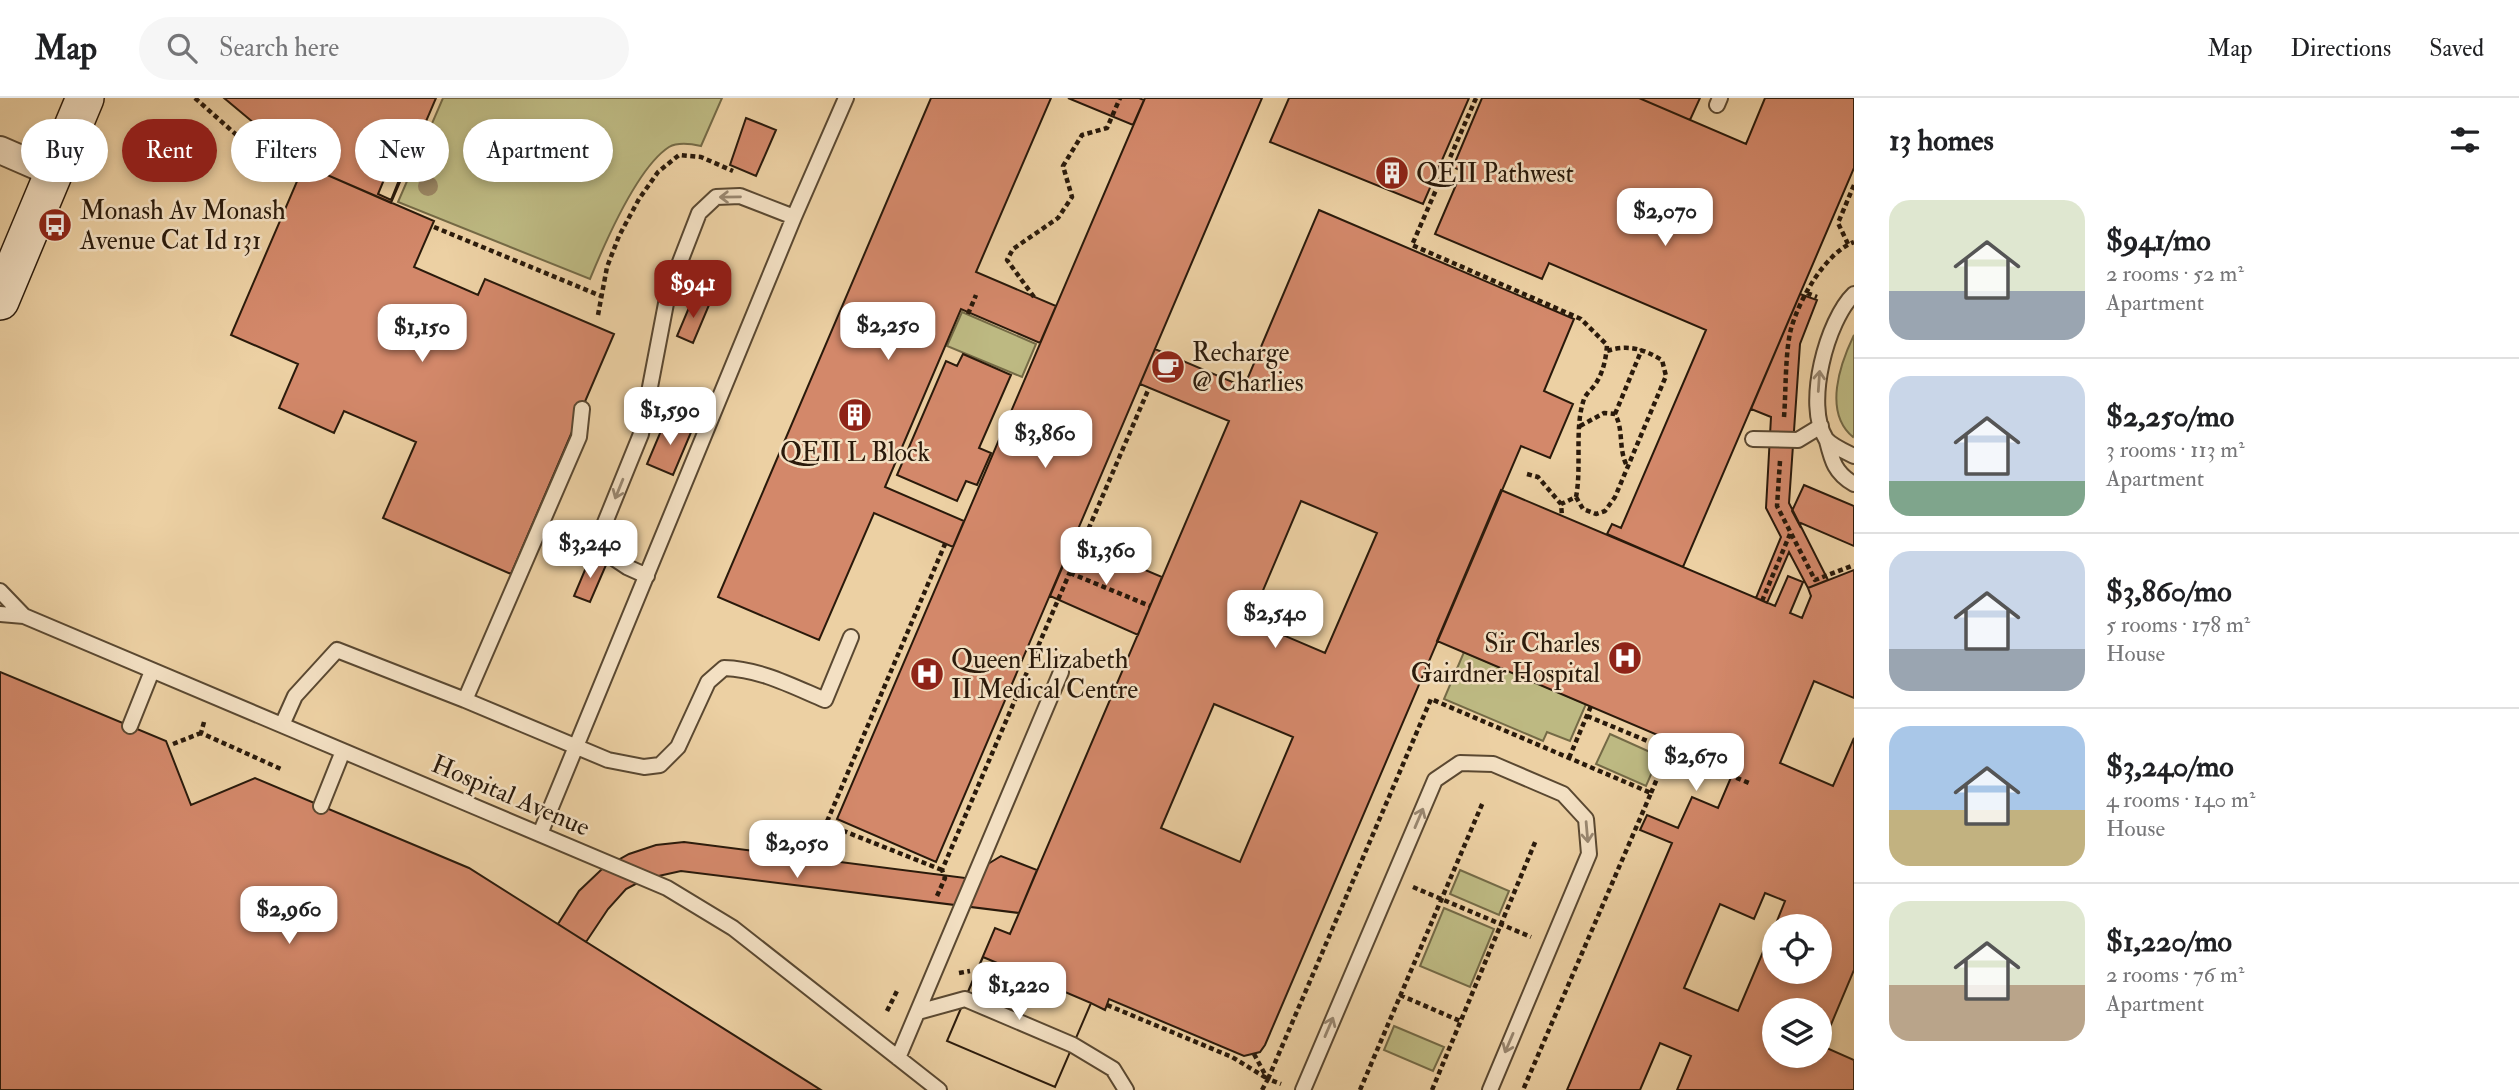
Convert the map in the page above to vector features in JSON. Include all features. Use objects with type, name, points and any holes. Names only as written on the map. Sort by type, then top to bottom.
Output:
[{"type":"main road","points":[[76,119],[85,98]]},
{"type":"main road","points":[[0,301],[49,182]]},
{"type":"street","points":[[0,150],[21,159]]},
{"type":"lane","points":[[540,834],[794,217],[846,98]]},
{"type":"lane","points":[[647,576],[626,567],[609,555],[602,530],[640,434],[668,293],[699,213],[716,197],[740,196],[794,217]]},
{"type":"lane","points":[[1854,294],[1849,298],[1830,335],[1820,370],[1818,404],[1821,426],[1833,466],[1842,477],[1854,484]]},
{"type":"lane","points":[[466,700],[579,437],[582,409]]},
{"type":"lane","points":[[1753,439],[1798,440],[1821,426]]},
{"type":"lane","points":[[1827,441],[1854,457]]},
{"type":"lane","name":"Hospital Avenue","points":[[0,591],[24,616]]},
{"type":"lane","name":"Hospital Avenue","points":[[0,614],[24,616],[667,888],[733,928],[939,1090]]},
{"type":"lane","points":[[282,725],[295,696],[337,650],[466,700],[608,760],[644,767],[660,765],[678,747],[708,682],[724,668],[741,668],[759,673],[825,700],[851,637]]},
{"type":"lane","points":[[130,726],[152,671]]},
{"type":"lane","points":[[898,1058],[1061,672]]},
{"type":"lane","points":[[321,806],[343,751]]},
{"type":"lane","points":[[1303,1090],[1435,780],[1460,763],[1493,764],[1563,794],[1586,819],[1589,854],[1490,1090]]},
{"type":"lane","points":[[918,1013],[965,999],[1073,1045],[1113,1069],[1126,1090]]},
{"type":"path","points":[[195,98],[231,130]]},
{"type":"path","points":[[1034,297],[1007,260],[1013,249],[1058,219],[1072,197],[1063,166],[1082,135],[1107,128],[1120,98]]},
{"type":"path","points":[[1476,98],[1412,245],[1581,319],[1607,345],[1606,362],[1596,384],[1585,397],[1580,426],[1576,497],[1583,509],[1596,514],[1605,511],[1615,497],[1666,376],[1662,360],[1642,349],[1620,346],[1607,351]]},
{"type":"path","points":[[598,315],[607,267],[619,236],[639,199],[659,172],[679,155],[701,157],[738,173]]},
{"type":"path","points":[[1848,244],[1838,223],[1854,185]]},
{"type":"path","points":[[434,227],[601,296]]},
{"type":"path","points":[[1807,293],[1817,297]]},
{"type":"path","points":[[968,314],[976,295]]},
{"type":"path","points":[[1628,467],[1621,455],[1620,424],[1615,414],[1642,349]]},
{"type":"path","points":[[935,902],[944,878],[942,870],[1149,387]]},
{"type":"path","points":[[1580,426],[1604,414],[1615,414]]},
{"type":"path","points":[[1527,474],[1538,477],[1561,504],[1562,516]]},
{"type":"path","points":[[1561,504],[1576,497]]},
{"type":"path","points":[[1762,601],[1791,533]]},
{"type":"path","points":[[942,870],[826,824],[945,544]]},
{"type":"path","points":[[1070,573],[1150,606]]},
{"type":"path","points":[[1268,1079],[1431,699],[1650,793]]},
{"type":"path","points":[[1569,758],[1591,706]]},
{"type":"path","points":[[1587,716],[1749,783]]},
{"type":"path","points":[[201,733],[204,722]]},
{"type":"path","points":[[173,744],[201,733],[281,769]]},
{"type":"path","points":[[1523,1090],[1669,750]]},
{"type":"path","points":[[1360,1090],[1483,802]]},
{"type":"path","points":[[1432,1090],[1536,840]]},
{"type":"path","points":[[1360,864],[1580,957]]},
{"type":"path","points":[[887,1011],[900,985]]},
{"type":"path","points":[[1400,995],[1460,1021]]},
{"type":"path","points":[[1107,1004],[1232,1057],[1268,1079]]},
{"type":"path","points":[[1254,1054],[1268,1079]]},
{"type":"shaded area","points":[[443,98],[722,98],[701,146],[673,145],[657,157],[646,171],[623,208],[590,279],[398,202],[407,182],[449,182],[449,119],[434,119]]},
{"type":"shaded area","points":[[962,312],[1036,344],[1022,377],[947,346]]},
{"type":"shaded area","points":[[1854,335],[1853,437],[1844,427],[1836,401],[1840,373]]},
{"type":"shaded area","points":[[1464,652],[1586,704],[1570,741],[1547,732],[1543,741],[1444,699]]},
{"type":"shaded area","points":[[1610,734],[1659,756],[1646,786],[1596,764]]},
{"type":"shaded area","points":[[1460,870],[1509,891],[1499,915],[1450,894]]},
{"type":"shaded area","points":[[1444,908],[1494,929],[1470,987],[1420,966]]},
{"type":"shaded area","points":[[1394,1026],[1444,1047],[1433,1071],[1384,1050]]},
{"type":"building","points":[[224,98],[436,98],[427,119],[355,119],[355,182],[400,182],[391,203],[341,181],[341,119],[249,119]]},
{"type":"building","name":"QEII L Block","points":[[931,98],[1051,98],[976,272],[1056,306],[1040,343],[961,309],[885,487],[964,521],[953,547],[874,513],[819,640],[718,597]]},
{"type":"building","points":[[1068,98],[1139,98],[1144,100],[1133,125]]},
{"type":"building","points":[[1145,98],[1262,98],[936,862],[837,819]]},
{"type":"building","name":"QEII Pathwest","points":[[1289,98],[1469,98],[1423,204],[1270,142]]},
{"type":"building","points":[[1482,98],[1639,98],[1746,144],[1765,98],[1854,98],[1854,168],[1683,567],[1607,534],[1612,524],[1621,528],[1706,330],[1549,263],[1542,279],[1435,234],[1462,171],[1453,167]]},
{"type":"building","points":[[1639,98],[1700,98],[1690,120]]},
{"type":"building","points":[[746,118],[776,130],[756,176],[730,165]]},
{"type":"building","points":[[341,181],[434,221],[414,267],[478,295],[485,279],[614,334],[511,574],[383,518],[416,442],[344,411],[334,433],[279,408],[298,364],[231,335],[297,182]]},
{"type":"building","points":[[383,182],[398,182],[391,200],[378,194]]},
{"type":"building","points":[[1319,210],[1574,319],[1544,391],[1573,404],[1550,458],[1521,446],[1265,1045],[1260,1052],[1244,1056],[1109,999],[1105,1010],[1091,1003],[1055,1087],[947,1041],[995,928],[1010,934],[1229,421],[1140,384],[1155,349],[1244,387]],"holes":[[[1301,501],[1377,533],[1325,653],[1250,621]],[[1214,704],[1293,737],[1240,862],[1161,828]]]},
{"type":"building","points":[[1800,294],[1817,300],[1800,344],[1789,503],[1828,580],[1808,588],[1789,552],[1767,603],[1756,598],[1781,537],[1766,508],[1771,417],[1751,409]]},
{"type":"building","points":[[693,298],[709,305],[693,343],[677,336]]},
{"type":"building","points":[[963,354],[1011,375],[979,448],[991,453],[977,485],[966,481],[957,501],[897,475],[946,361],[957,366]]},
{"type":"building","points":[[666,419],[692,430],[673,475],[647,464]]},
{"type":"building","points":[[1804,485],[1854,506],[1854,546],[1801,523],[1800,526],[1792,511]]},
{"type":"building","points":[[1501,490],[1775,606],[1788,576],[1803,582],[1790,613],[1802,618],[1811,596],[1808,588],[1854,570],[1854,698],[1814,681],[1780,763],[1833,786],[1854,738],[1854,970],[1832,1022],[1832,998],[1762,998],[1762,1068],[1832,1068],[1832,1050],[1854,1060],[1854,1090],[1677,1090],[1691,1056],[1660,1043],[1640,1090],[1567,1090],[1672,843],[1640,830],[1647,815],[1678,828],[1692,797],[1718,808],[1735,768],[1437,641]]},
{"type":"building","points":[[1074,540],[1162,577],[1138,635],[1050,596]]},
{"type":"building","points":[[590,558],[606,565],[590,602],[574,596]]},
{"type":"building","points":[[0,672],[166,741],[191,805],[255,778],[469,868],[821,1090],[0,1090]]},
{"type":"building","points":[[684,842],[965,878],[1001,856],[1037,870],[1019,913],[681,871],[645,879],[626,889],[608,909],[586,942],[558,924],[579,891],[602,869],[629,854],[656,845]]},
{"type":"building","points":[[983,957],[1091,1003],[1055,1087],[947,1041]]},
{"type":"place","name":"QEII Pathwest","points":[[1392,173]]},
{"type":"place","name":"Monash Av Monash Avenue Cat Id 131","points":[[55,225]]},
{"type":"place","name":"Recharge @ Charlies","points":[[1168,367]]},
{"type":"place","name":"QEII L Block","points":[[855,415]]},
{"type":"place","name":"Sir Charles Gairdner Hospital","points":[[1625,658]]},
{"type":"place","name":"Queen Elizabeth II Medical Centre","points":[[927,674]]}]
